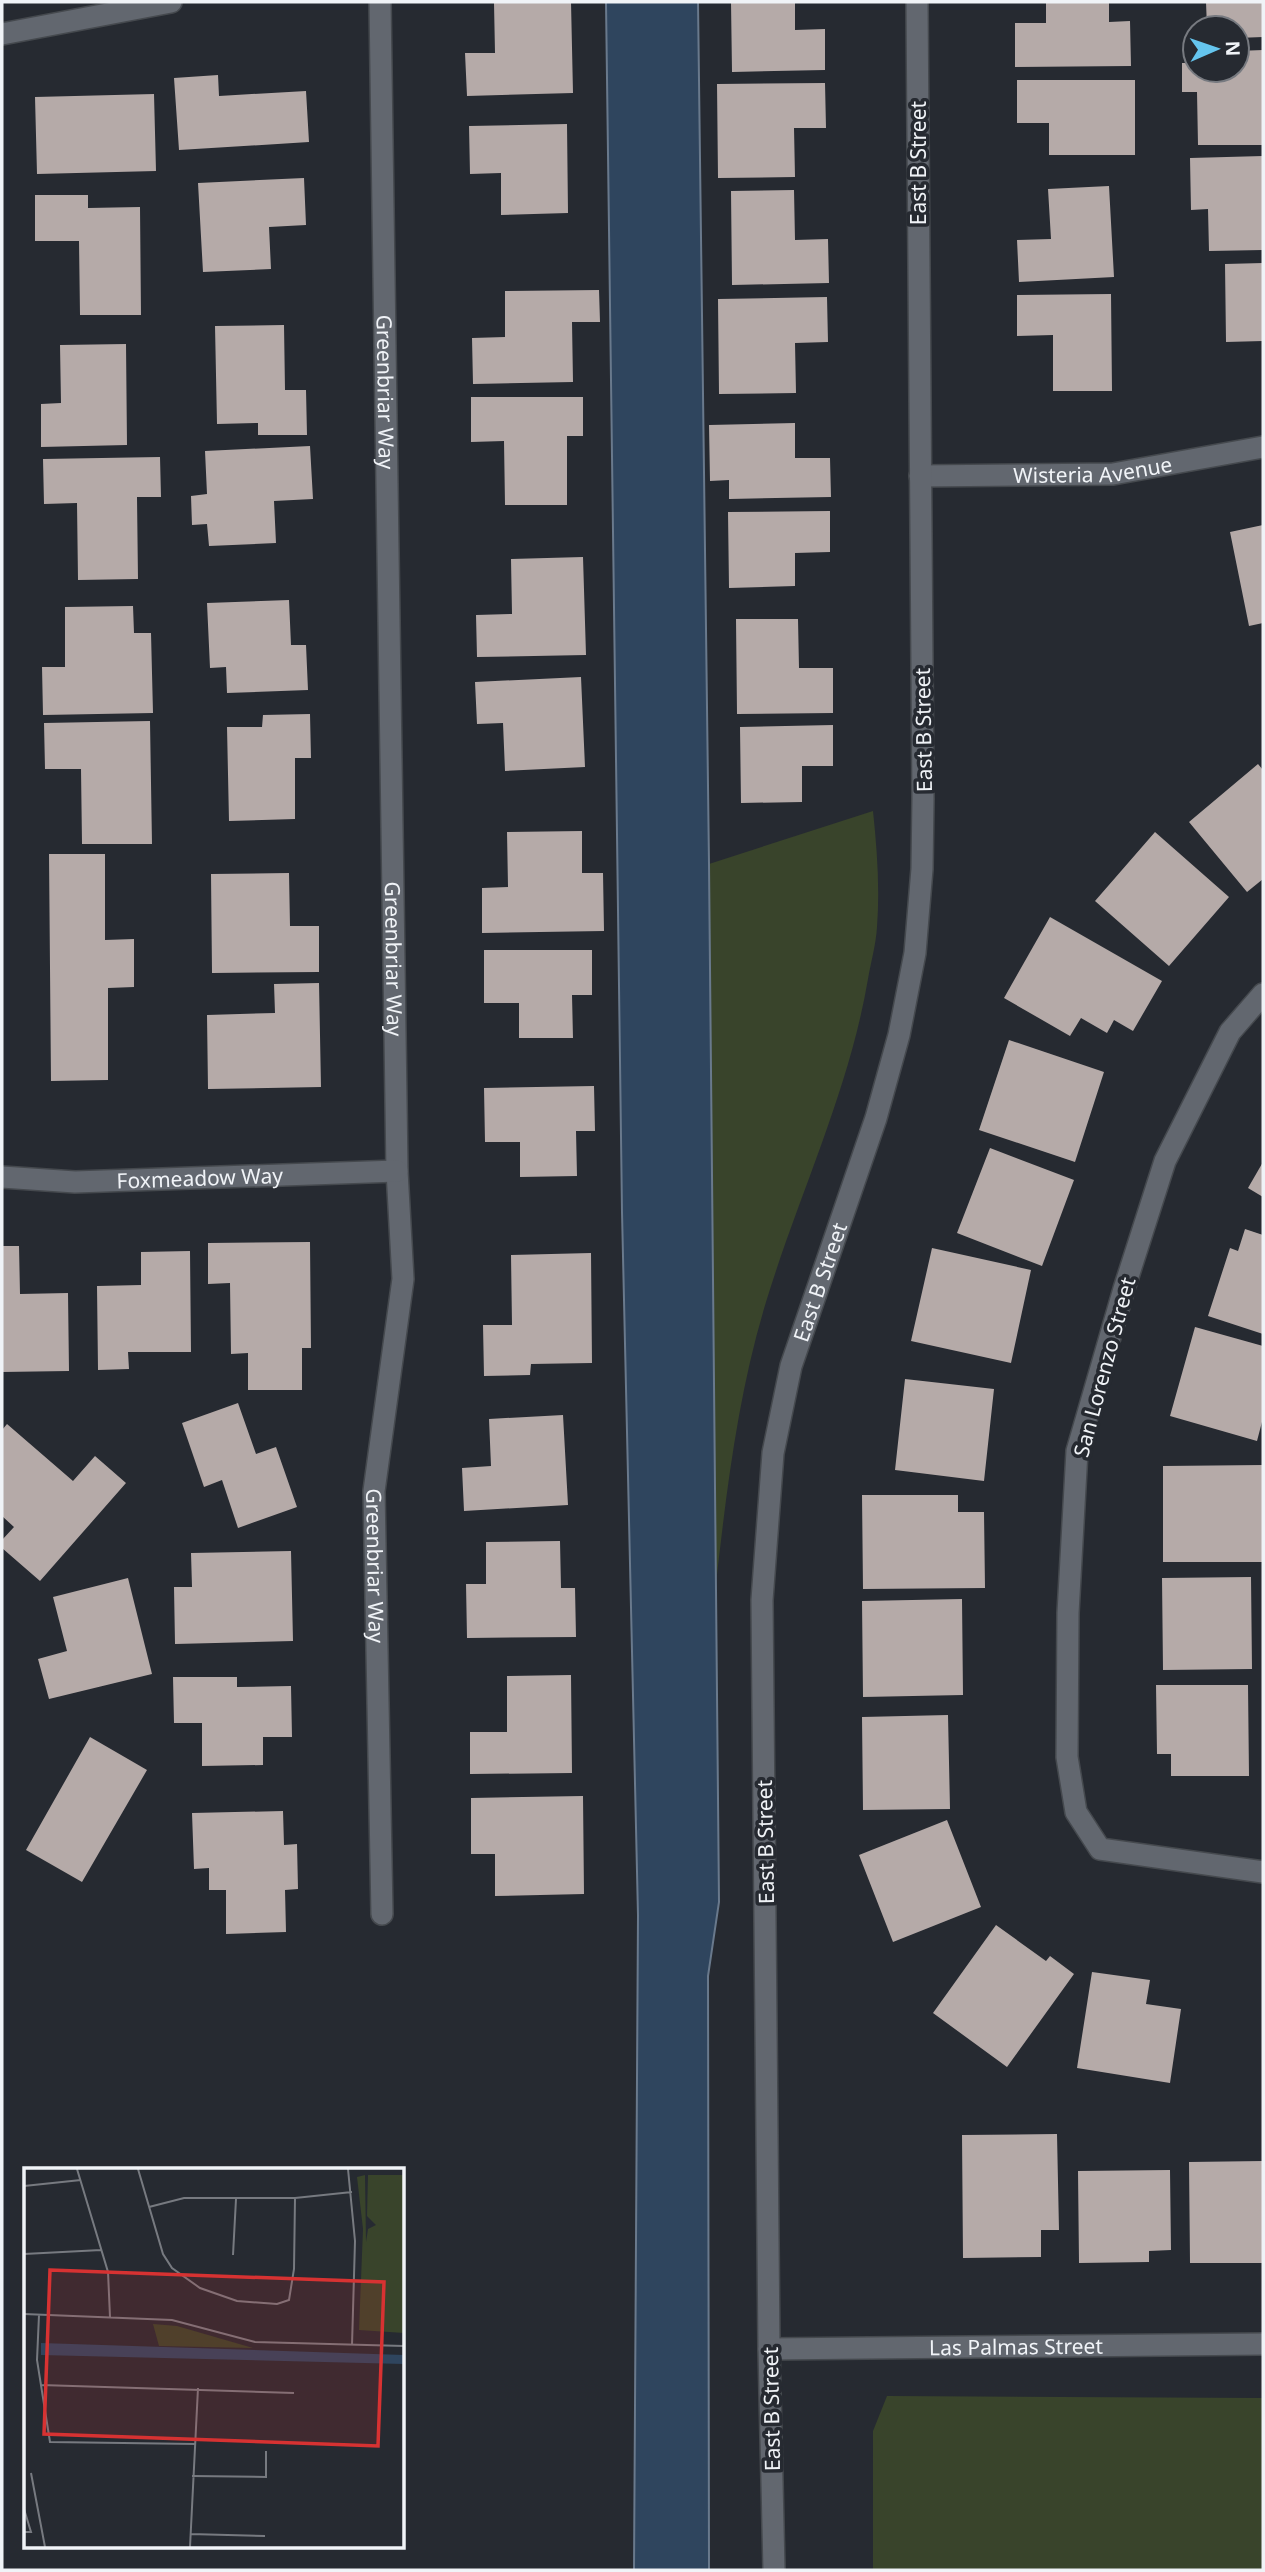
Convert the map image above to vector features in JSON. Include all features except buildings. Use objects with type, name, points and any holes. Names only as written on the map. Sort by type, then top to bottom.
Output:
[{"type":"street","points":[[2,34],[171,2]]},
{"type":"street","name":"Greenbriar Way","points":[[380,2],[397,1171],[403,1279],[374,1491],[382,1914]]},
{"type":"street","name":"East B Street","points":[[774,2570],[769,2349],[762,1600],[773,1453],[791,1366],[876,1118],[899,1035],[915,953],[922,869],[923,799],[917,2]]},
{"type":"street","name":"Wisteria Avenue","points":[[920,476],[1113,474],[1263,447]]},
{"type":"street","name":"San Lorenzo Street","points":[[1263,994],[1230,1032],[1166,1161],[1124,1289],[1077,1451],[1068,1613],[1067,1757],[1076,1812],[1100,1849],[1263,1872]]},
{"type":"street","name":"Foxmeadow Way","points":[[2,1177],[75,1182],[397,1171]]},
{"type":"street","name":"Las Palmas Street","points":[[769,2349],[1263,2344]]},
{"type":"green space","points":[[873,811],[878,869],[878,912],[876,940],[860,1021],[836,1102],[779,1262],[756,1337],[735,1441],[716,1583],[709,864]]},
{"type":"green space","points":[[887,2396],[1263,2398],[1263,2570],[873,2570],[873,2431]]},
{"type":"water","points":[[606,2],[698,2],[719,1902],[708,1976],[709,2570],[634,2570],[638,1915],[622,1212]]}]
